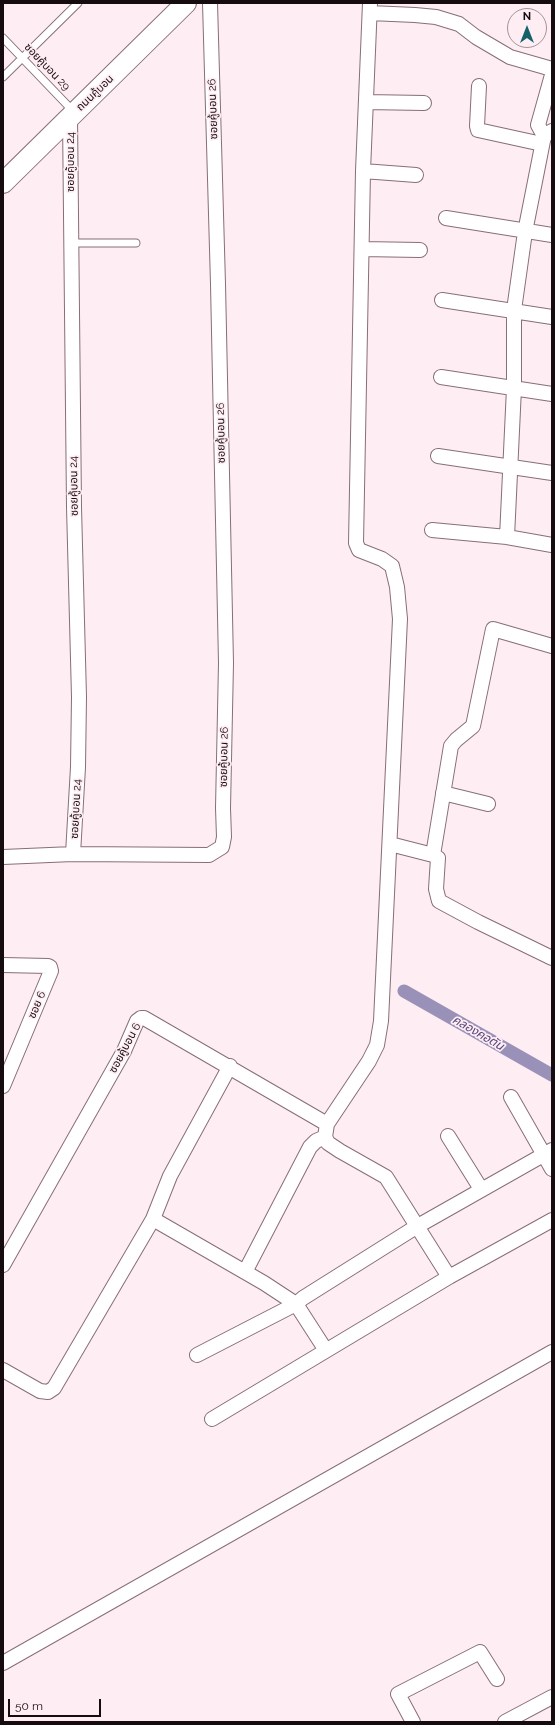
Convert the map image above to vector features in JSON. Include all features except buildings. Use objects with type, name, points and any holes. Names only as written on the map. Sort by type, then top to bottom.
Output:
[{"type":"main road","name":"ถนนคู้บอน","points":[[3,183],[186,3]]},
{"type":"street","name":"ซอยคู้บอน 26","points":[[73,854],[209,855],[222,847],[224,837],[223,808],[226,663],[210,3]]},
{"type":"street","points":[[245,1272],[310,1147],[326,1130],[369,1061],[377,1045],[383,995],[400,619],[397,587],[392,566],[382,559],[359,550],[356,543],[363,171],[370,8],[436,17],[459,24],[476,37],[510,57],[552,69]]},
{"type":"street","points":[[507,538],[514,388],[514,310],[525,232],[546,137],[538,125],[552,75]]},
{"type":"street","points":[[479,86],[478,130],[546,137]]},
{"type":"street","points":[[366,102],[424,104]]},
{"type":"street","name":"ซอยคู้บอน 24","points":[[73,115],[72,243],[74,507],[79,697],[78,767],[73,854]]},
{"type":"street","points":[[363,171],[416,175]]},
{"type":"street","points":[[446,218],[525,232],[552,235]]},
{"type":"street","points":[[362,249],[420,250]]},
{"type":"street","points":[[442,300],[552,317]]},
{"type":"street","points":[[441,377],[552,394]]},
{"type":"street","points":[[438,456],[552,473]]},
{"type":"street","points":[[432,530],[507,538],[552,545]]},
{"type":"street","points":[[433,855],[451,746],[456,740],[474,726],[492,629],[552,646]]},
{"type":"street","points":[[443,793],[488,804]]},
{"type":"street","points":[[390,844],[433,855],[438,858],[436,889],[438,900],[478,922],[552,958]]},
{"type":"street","points":[[3,857],[73,854]]},
{"type":"street","name":"ซอย 6","points":[[3,965],[48,966],[50,967],[51,971],[3,1086]]},
{"type":"street","name":"ซอยคู้บอน 6","points":[[3,1264],[124,1051],[137,1021],[144,1018],[230,1066],[326,1130],[328,1143],[386,1177],[416,1227],[449,1277]]},
{"type":"street","points":[[3,1370],[40,1391],[48,1392],[54,1388],[153,1219],[170,1176],[230,1066]]},
{"type":"street","points":[[511,1098],[548,1152],[552,1169]]},
{"type":"street","points":[[448,1136],[482,1189]]},
{"type":"street","points":[[197,1355],[296,1304],[303,1298],[416,1227],[548,1152]]},
{"type":"street","points":[[153,1219],[245,1272],[296,1304],[326,1350]]},
{"type":"street","points":[[212,1419],[449,1277],[552,1220]]},
{"type":"street","points":[[3,1663],[552,1352]]},
{"type":"street","points":[[413,1722],[398,1694],[405,1690],[480,1652],[497,1679]]},
{"type":"street","points":[[505,1722],[552,1697]]},
{"type":"lane","points":[[3,77],[78,3]]},
{"type":"lane","name":"ซอยคู้บอน 29","points":[[3,38],[73,115]]},
{"type":"lane","points":[[72,243],[136,243]]},
{"type":"waterway","name":"คลองคอตัน","points":[[404,991],[552,1075]]}]
